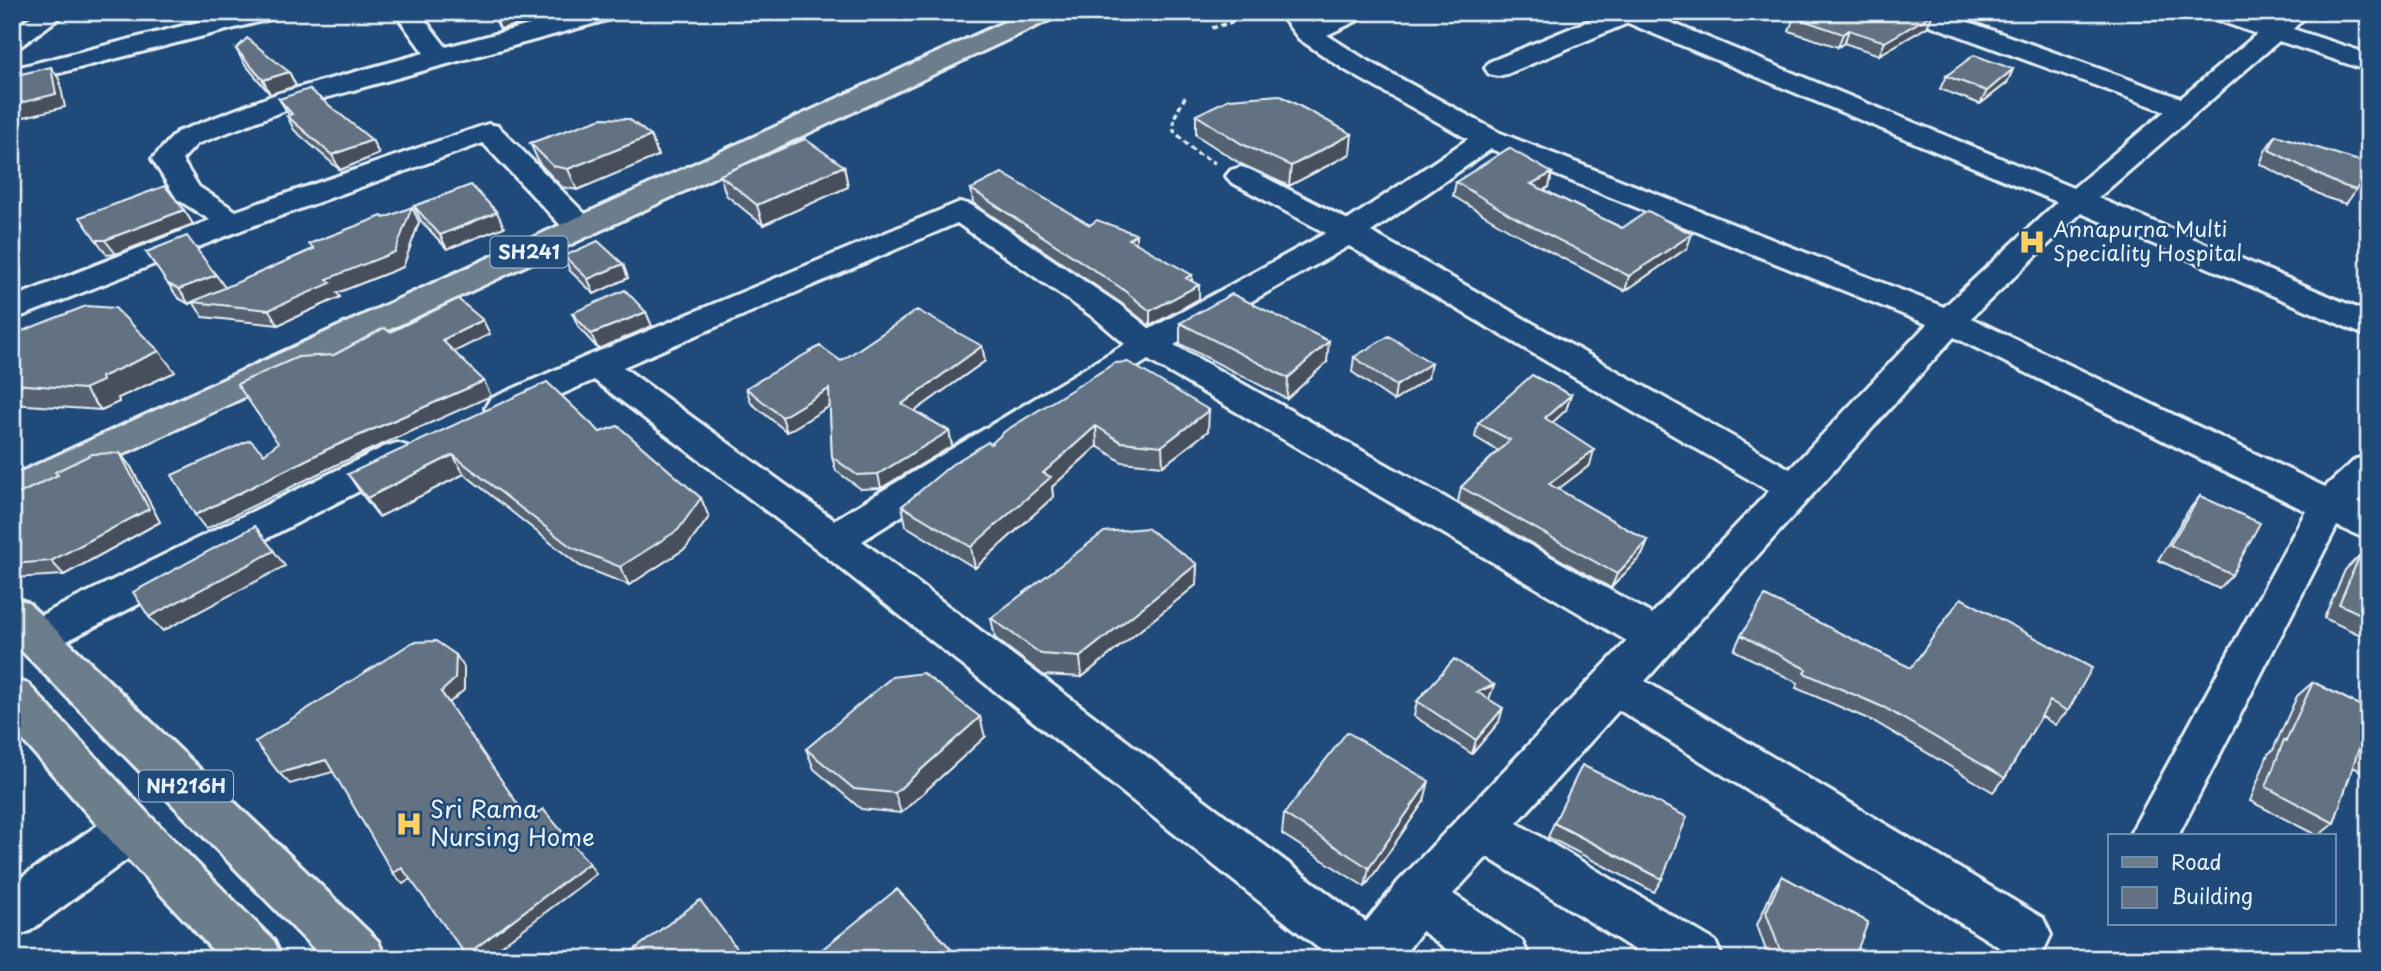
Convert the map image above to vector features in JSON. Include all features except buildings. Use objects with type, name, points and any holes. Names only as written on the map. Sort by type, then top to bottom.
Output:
[{"type":"main road","name":"SH241","points":[[12,492],[1047,12]]},
{"type":"main road","name":"NH216H","points":[[24,626],[360,959]]},
{"type":"main road","name":"NH216H","points":[[12,697],[131,829],[256,959]]},
{"type":"street","points":[[12,41],[55,12]]},
{"type":"street","points":[[12,77],[269,12]]},
{"type":"street","points":[[406,12],[440,56]]},
{"type":"street","points":[[233,222],[188,193],[167,159],[187,138],[289,99],[609,12]]},
{"type":"street","points":[[1299,23],[1356,12]]},
{"type":"street","points":[[1917,12],[2185,108]]},
{"type":"street","points":[[2217,12],[2288,22],[2369,63]]},
{"type":"street","points":[[1498,68],[1628,13],[2077,200],[2369,326]]},
{"type":"street","points":[[597,365],[833,540],[1370,958],[1417,898],[1950,321],[2077,200],[2288,22]]},
{"type":"street","points":[[1299,23],[1354,64],[1488,138],[1950,321],[2369,525]]},
{"type":"street","points":[[12,310],[233,222],[488,132],[581,228]]},
{"type":"street","points":[[833,540],[1149,345],[1349,233],[1488,138]]},
{"type":"street","points":[[1241,176],[1349,233],[1795,489]]},
{"type":"street","points":[[468,424],[597,365],[960,212],[1108,312],[1149,345],[1659,639]]},
{"type":"street","points":[[24,626],[429,441]]},
{"type":"street","points":[[2154,834],[2328,506],[2369,469]]},
{"type":"street","points":[[1615,685],[2025,935]]},
{"type":"street","points":[[1482,828],[1696,959]]},
{"type":"street","points":[[12,914],[131,829]]},
{"type":"street","points":[[1417,898],[1504,959]]},
{"type":"path","points":[[1212,28],[1269,12]]},
{"type":"path","points":[[1185,97],[1174,118],[1174,131],[1195,152],[1241,176]]},
{"type":"place","name":"Annapurna Multi Speciality Hospital","points":[[2032,242]]},
{"type":"place","name":"Sri Rama Nursing Home","points":[[409,824]]}]
